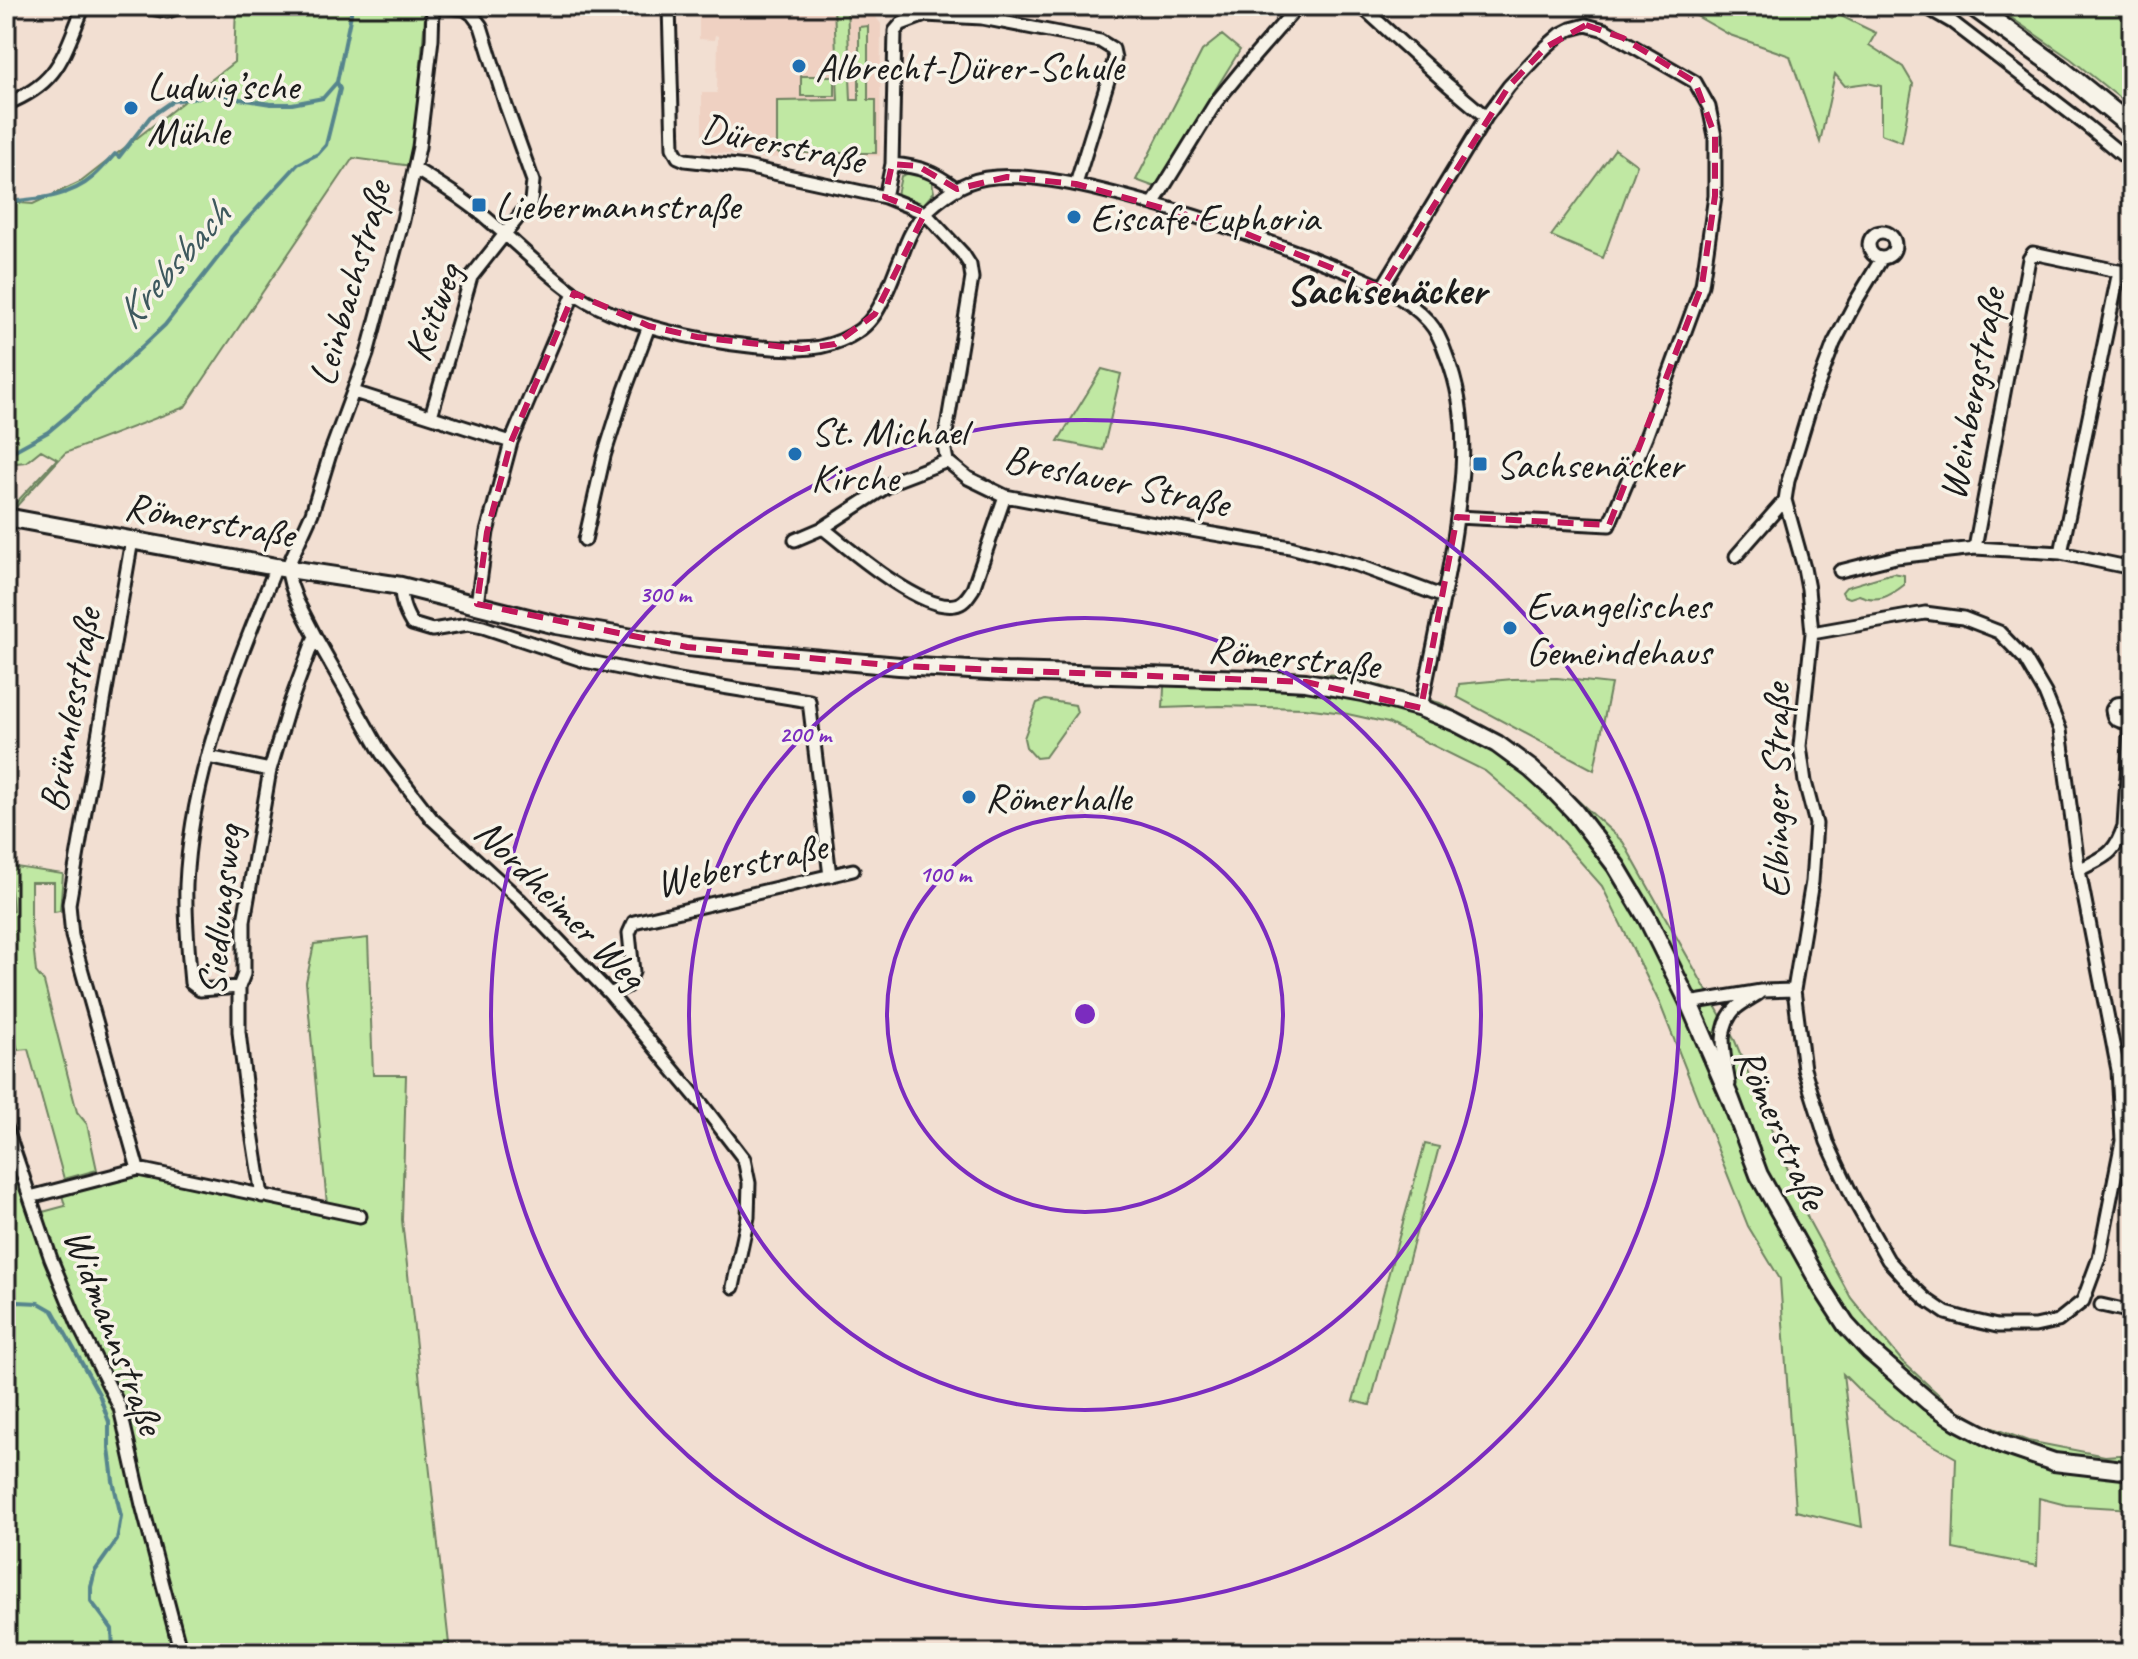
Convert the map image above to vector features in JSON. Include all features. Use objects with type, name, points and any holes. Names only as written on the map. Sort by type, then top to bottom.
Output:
[{"type":"main road","points":[[1973,6],[2059,68],[2132,127]]},
{"type":"main road","name":"Römerstraße","points":[[6,517],[282,568],[401,586],[556,625],[687,647],[914,667],[1306,682],[1362,692],[1421,708],[1455,722],[1497,744],[1531,769],[1574,811],[1626,882],[1689,1003],[1759,1175],[1846,1325],[1870,1351],[1929,1402],[2001,1444],[2054,1462],[2132,1471]]},
{"type":"street","points":[[6,104],[38,89],[59,66],[84,6]]},
{"type":"street","points":[[139,6],[168,11],[184,6]]},
{"type":"street","name":"Leinbachstraße","points":[[239,987],[200,990],[191,983],[186,884],[191,841],[208,757],[226,694],[282,568],[312,513],[367,354],[415,169],[432,39],[433,6]]},
{"type":"street","name":"Keitweg","points":[[431,416],[471,277],[531,201],[533,181],[481,26],[465,9],[442,6]]},
{"type":"street","name":"Dürerstraße","points":[[669,6],[671,129],[673,148],[678,157],[746,167],[885,197],[925,213]]},
{"type":"street","points":[[1153,204],[1216,102],[1298,6]]},
{"type":"street","points":[[1361,6],[1486,117]]},
{"type":"street","points":[[1924,6],[1952,22],[2132,163]]},
{"type":"street","points":[[885,197],[892,164],[895,31],[901,24],[925,15],[982,18],[1100,41],[1113,49],[1115,58],[1076,184]]},
{"type":"street","points":[[1382,288],[1486,117],[1509,86],[1546,47],[1571,29],[1586,25],[1605,30],[1695,82],[1709,107],[1715,136],[1715,196],[1702,285],[1646,437],[1609,525],[1457,517]]},
{"type":"street","points":[[892,164],[918,166],[941,177],[953,192]]},
{"type":"street","points":[[415,169],[475,209],[574,293],[598,308],[649,326],[731,343],[802,349],[835,344],[865,326],[875,314],[913,228],[925,213],[973,181],[1007,177],[1076,184],[1153,204],[1227,226],[1382,288],[1430,322],[1439,336],[1455,381],[1464,444],[1457,517],[1444,597],[1421,708]]},
{"type":"street","name":"Breslauer Straße","points":[[925,213],[970,265],[972,278],[944,445],[947,461],[968,478],[1005,496],[1290,547],[1357,565],[1444,597]]},
{"type":"street","name":"Weinbergstraße","points":[[1975,548],[2029,259],[2033,253],[2119,271]]},
{"type":"street","name":"Elbinger Straße","points":[[1812,633],[1925,613],[1963,618],[1999,632],[2025,659],[2057,720],[2079,870],[2118,1070],[2122,1141],[2099,1258],[2083,1301],[2058,1321],[2035,1326],[1997,1326],[1946,1313],[1927,1300],[1888,1260],[1853,1198],[1827,1142],[1804,1069],[1794,990],[1812,882],[1816,824],[1800,746],[1812,633],[1804,568],[1785,500],[1791,469],[1813,398],[1834,343],[1882,258]]},
{"type":"street","points":[[2061,553],[2119,271],[2132,274]]},
{"type":"street","points":[[477,604],[487,532],[511,442],[574,293]]},
{"type":"street","points":[[585,540],[604,456],[649,326]]},
{"type":"street","points":[[354,392],[511,442]]},
{"type":"street","points":[[795,540],[823,528],[897,480],[947,461]]},
{"type":"street","points":[[823,528],[914,595],[936,605],[955,606],[964,602],[973,589],[1005,496]]},
{"type":"street","name":"Elbinger Straße","points":[[1736,556],[1785,500]]},
{"type":"street","name":"Brünnlesstraße","points":[[132,540],[69,904],[72,936],[138,1169]]},
{"type":"street","points":[[1840,571],[1896,557],[1975,548],[2061,553],[2132,568]]},
{"type":"street","name":"Nordheimer Weg","points":[[282,568],[315,636],[382,754],[432,819],[519,899],[610,994],[744,1159],[749,1183],[748,1217],[733,1287]]},
{"type":"street","points":[[401,586],[405,614],[412,624],[432,630],[468,624],[585,661],[809,701],[830,876]]},
{"type":"street","name":"Siedlungsweg","points":[[262,1196],[239,1032],[244,921],[270,770],[315,636]]},
{"type":"street","points":[[2079,870],[2110,854],[2124,826],[2129,718]]},
{"type":"street","points":[[208,757],[270,770]]},
{"type":"street","name":"Weberstraße","points":[[610,994],[627,986],[633,972],[629,933],[634,922],[853,870]]},
{"type":"street","points":[[1689,1003],[1761,991],[1794,990]]},
{"type":"street","points":[[1731,1100],[1723,1030],[1736,1008],[1761,991]]},
{"type":"street","name":"Widmannstraße","points":[[6,1127],[51,1259],[78,1324],[120,1408],[181,1653]]},
{"type":"street","points":[[30,1197],[138,1169],[360,1216]]},
{"type":"street","points":[[2101,1305],[2132,1312]]},
{"type":"highlighted area","points":[[1586,25],[1623,38],[1695,82],[1715,136],[1715,196],[1702,285],[1609,525],[1457,517],[1421,708],[1306,682],[899,666],[687,647],[477,604],[487,532],[511,442],[574,293],[649,326],[697,337],[802,349],[835,344],[875,314],[925,213],[885,197],[892,164],[918,166],[957,189],[1007,177],[1076,184],[1227,226],[1382,288],[1509,86],[1546,47]]},
{"type":"shaded area","name":"Albrecht-Dürer-Schule","points":[[699,6],[874,6],[881,24],[880,156],[760,158],[706,151],[705,142],[702,142],[702,93],[717,93],[718,36],[715,35],[714,40],[699,39]]},
{"type":"green space","points":[[236,6],[426,6],[412,166],[353,158],[185,407],[65,453],[13,510],[6,508],[6,505],[13,506],[57,459],[41,450],[26,462],[6,464],[6,202],[33,204],[82,181],[234,62]]},
{"type":"green space","points":[[834,6],[847,6],[851,100],[859,100],[859,27],[868,26],[868,100],[876,100],[876,153],[777,153],[777,101],[838,100]]},
{"type":"green space","points":[[1679,6],[1810,6],[1832,18],[1837,14],[1876,33],[1869,45],[1903,67],[1913,84],[1902,142],[1881,134],[1881,86],[1867,83],[1845,86],[1835,74],[1820,142],[1790,56],[1730,35]]},
{"type":"green space","points":[[1994,6],[2132,6],[2132,108],[2071,59]]},
{"type":"green space","points":[[1222,35],[1240,50],[1155,187],[1136,180],[1202,51]]},
{"type":"green space","points":[[801,76],[835,76],[835,96],[801,96]]},
{"type":"green space","points":[[1615,149],[1637,165],[1603,258],[1551,236]]},
{"type":"green space","points":[[912,172],[932,182],[934,192],[923,205],[897,195],[901,176]]},
{"type":"green space","points":[[1102,369],[1121,374],[1103,450],[1058,441]]},
{"type":"green space","points":[[1893,573],[1904,575],[1904,585],[1888,596],[1877,599],[1859,595],[1850,598],[1842,592],[1846,587]]},
{"type":"green space","points":[[1165,668],[1341,675],[1440,703],[1534,760],[1623,842],[1735,1041],[1809,1221],[1851,1298],[1902,1361],[1950,1405],[1985,1425],[2028,1441],[2105,1456],[2132,1454],[2132,1509],[2066,1505],[2039,1498],[2037,1566],[1953,1549],[1956,1458],[1907,1430],[1843,1374],[1862,1527],[1796,1511],[1780,1279],[1748,1226],[1660,1004],[1602,886],[1548,825],[1485,771],[1388,723],[1343,713],[1305,708],[1163,708]]},
{"type":"green space","points":[[1557,678],[1611,684],[1594,770],[1457,697],[1459,684]]},
{"type":"green space","points":[[1045,700],[1075,705],[1077,712],[1045,757],[1036,758],[1026,747],[1024,738],[1037,703]]},
{"type":"green space","points":[[9,866],[63,874],[60,911],[54,912],[54,882],[31,882],[36,972],[44,982],[77,1112],[87,1124],[97,1170],[64,1179],[28,1049],[18,1050],[6,1008],[6,913],[13,911]]},
{"type":"green space","points":[[368,938],[373,1075],[406,1075],[402,1220],[450,1653],[6,1653],[6,1144],[24,1200],[34,1199],[39,1213],[65,1206],[61,1191],[138,1172],[328,1215],[306,982],[314,944]]},
{"type":"green space","points":[[1425,1144],[1439,1147],[1370,1405],[1353,1401]]},
{"type":"waterway","points":[[6,202],[52,196],[84,184],[115,154],[119,157],[150,117],[173,101],[214,95],[271,104],[292,104],[323,98],[337,82],[351,6]]},
{"type":"waterway","name":"Krebsbach","points":[[6,455],[48,432],[165,325],[231,237],[298,164],[318,154],[326,145],[340,89],[337,82]]},
{"type":"waterway","points":[[6,1304],[39,1303],[53,1311],[99,1394],[109,1422],[113,1481],[121,1516],[117,1540],[95,1571],[91,1601],[112,1629],[113,1653]]},
{"type":"place","name":"Albrecht-Dürer-Schule","points":[[799,66]]},
{"type":"place","name":"Ludwig’sche Mühle","points":[[131,108]]},
{"type":"place","name":"Liebermannstraße","points":[[479,205]]},
{"type":"place","name":"Eiscafe Euphoria","points":[[1074,217]]},
{"type":"place","name":"St. Michael Kirche","points":[[795,454]]},
{"type":"place","name":"Sachsenäcker","points":[[1480,464]]},
{"type":"place","name":"Evangelisches Gemeindehaus","points":[[1510,628]]},
{"type":"place","name":"Römerhalle","points":[[969,797]]},
{"type":"district","name":"Sachsenäcker","points":[[1386,289]]}]
